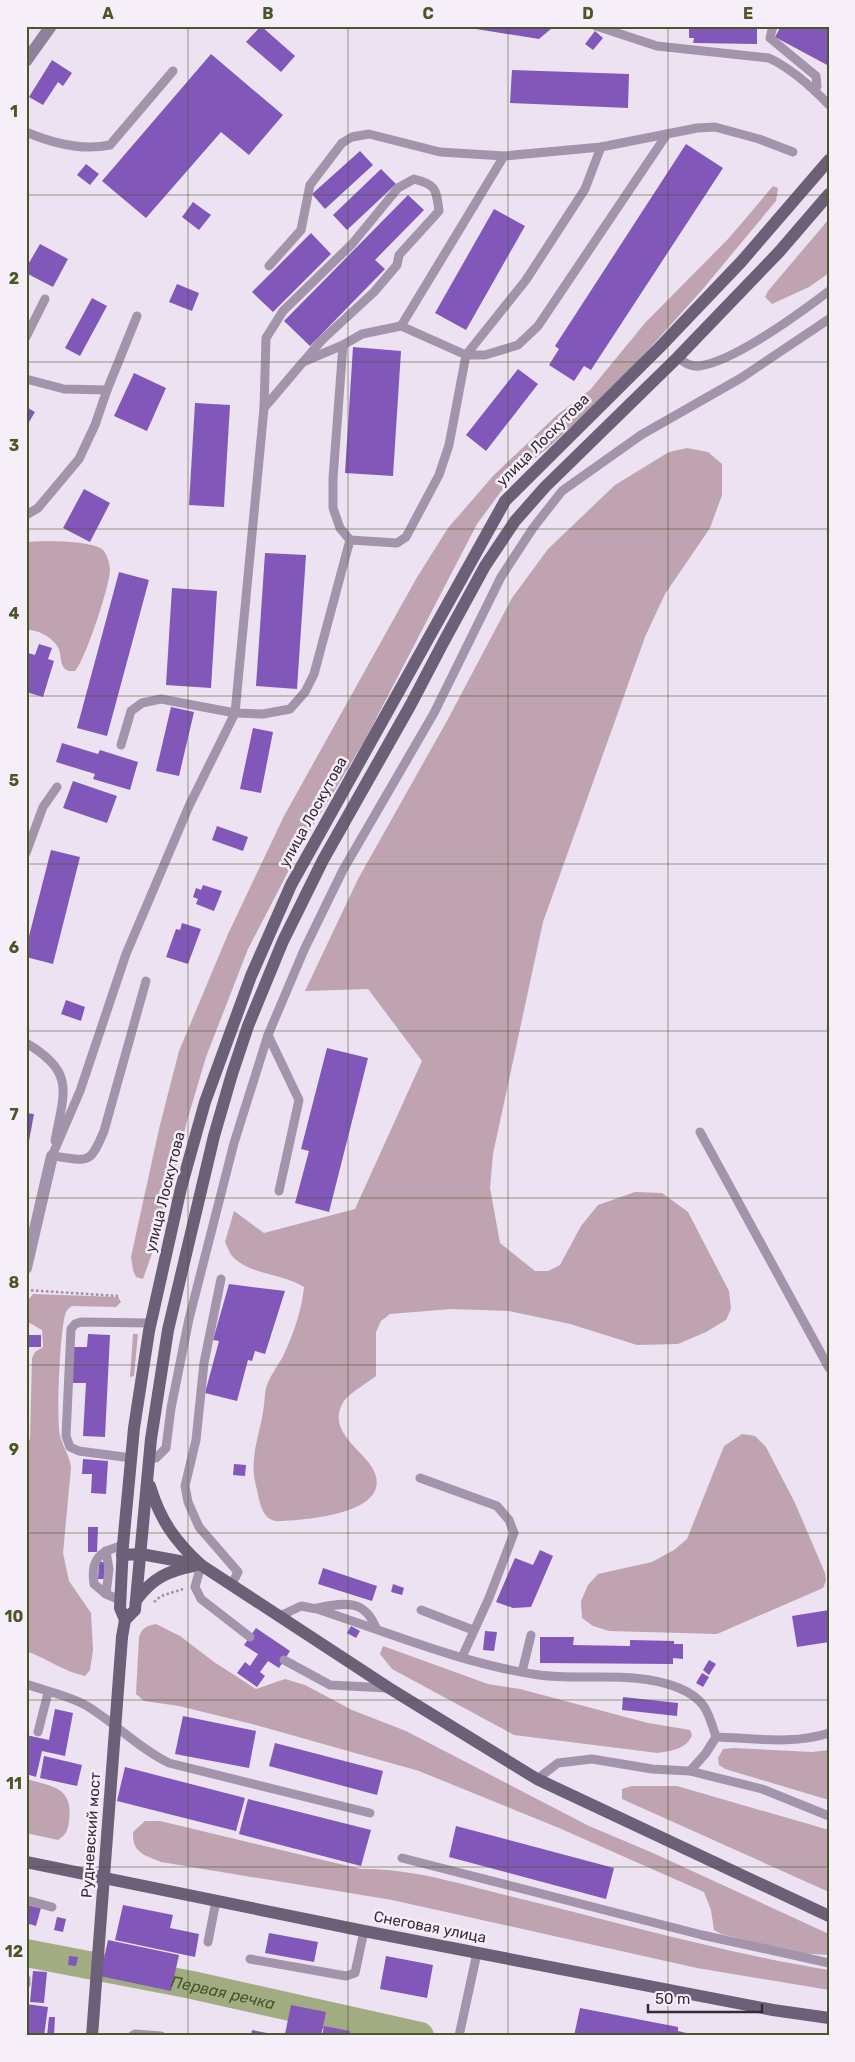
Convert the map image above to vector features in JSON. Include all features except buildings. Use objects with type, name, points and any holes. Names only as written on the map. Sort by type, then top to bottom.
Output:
[{"type":"main road","name":"улица Лоскутова","points":[[122,1637],[125,1620],[120,1608],[122,1550],[134,1428],[150,1323],[182,1188],[205,1102],[251,976],[291,885],[505,501],[659,348],[742,262],[829,160]]},
{"type":"main road","name":"улица Лоскутова","points":[[125,1620],[135,1610],[149,1458],[168,1330],[214,1136],[248,1026],[283,941],[323,860],[410,706],[447,634],[485,566],[515,521],[544,487],[678,357],[779,252],[829,194]]},
{"type":"main road","points":[[148,1479],[157,1510],[180,1546],[201,1565],[278,1617],[389,1688],[538,1778],[829,1916]]},
{"type":"main road","points":[[122,1550],[201,1565]]},
{"type":"main road","points":[[136,1600],[148,1584],[159,1576],[175,1570],[201,1565]]},
{"type":"main road","name":"Рудневский мост","points":[[92,2036],[122,1637]]},
{"type":"main road","name":"Снеговая улица","points":[[26,1862],[477,1953],[773,2010],[829,2018]]},
{"type":"street","points":[[26,61],[51,26]]},
{"type":"street","points":[[26,1268],[52,1156]]},
{"type":"lane","points":[[596,26],[657,46],[770,58],[782,64],[829,105]]},
{"type":"lane","points":[[773,26],[770,38],[816,76],[818,86],[815,91]]},
{"type":"lane","points":[[26,132],[70,146],[96,148],[110,145],[173,72]]},
{"type":"lane","points":[[269,266],[301,230],[310,185],[342,143],[352,137],[369,134],[440,152],[504,156],[601,147],[697,128],[715,127],[759,139],[793,152]]},
{"type":"lane","points":[[303,362],[343,345],[362,334],[401,326],[466,355],[499,353],[518,345],[538,326],[667,134]]},
{"type":"lane","points":[[343,345],[333,478],[334,508],[340,528],[350,540],[397,543],[406,537],[438,475],[450,445],[466,355],[526,280],[585,189],[601,147]]},
{"type":"lane","points":[[401,326],[504,156]]},
{"type":"lane","points":[[52,1156],[80,1091],[115,982],[137,927],[189,806],[235,713],[264,408],[266,338],[283,311],[352,244],[398,188],[414,179],[430,184],[437,192],[439,211],[399,255],[397,265],[374,292],[322,340],[264,408]]},
{"type":"lane","points":[[678,357],[688,365],[697,366],[722,359],[737,352],[829,291]]},
{"type":"lane","points":[[26,337],[45,299]]},
{"type":"lane","points":[[26,515],[38,508],[79,459],[95,425],[137,316]]},
{"type":"lane","points":[[149,1458],[156,1458],[166,1448],[170,1408],[192,1310],[234,1143],[268,1035],[304,950],[343,870],[434,713],[501,577],[539,520],[562,491],[604,459],[641,435],[741,378],[829,319]]},
{"type":"lane","points":[[26,379],[64,389],[107,390]]},
{"type":"lane","points":[[121,745],[132,712],[142,703],[161,698],[235,713],[263,714],[290,709],[306,692],[314,674],[350,540]]},
{"type":"lane","points":[[26,853],[42,807],[57,787]]},
{"type":"lane","points":[[52,1156],[85,1159],[95,1154],[104,1131],[146,981]]},
{"type":"lane","points":[[268,1035],[299,1100],[279,1191]]},
{"type":"lane","points":[[26,1043],[48,1058],[58,1070],[64,1090],[52,1156]]},
{"type":"lane","points":[[700,1132],[829,1368]]},
{"type":"lane","points":[[221,1279],[204,1363],[196,1440],[185,1486],[188,1502],[199,1527],[214,1546],[230,1560],[238,1572],[231,1586]]},
{"type":"lane","points":[[131,1458],[79,1451],[70,1447],[66,1436],[71,1329],[75,1324],[81,1322],[150,1323]]},
{"type":"lane","points":[[420,1478],[497,1506],[509,1520],[514,1533],[490,1598],[473,1630],[462,1657]]},
{"type":"lane","points":[[120,1600],[106,1594],[94,1584],[93,1575],[95,1562],[106,1551],[122,1550]]},
{"type":"lane","points":[[106,1551],[109,1569],[106,1594]]},
{"type":"lane","points":[[201,1565],[195,1587],[201,1599],[250,1637]]},
{"type":"lane","points":[[317,1608],[346,1604],[365,1610],[371,1616],[376,1628]]},
{"type":"lane","points":[[278,1617],[301,1606],[317,1608],[462,1657],[522,1672],[541,1675],[650,1680],[678,1687],[698,1697],[708,1711],[716,1736],[706,1753],[690,1771]]},
{"type":"lane","points":[[422,1610],[473,1630]]},
{"type":"lane","points":[[522,1672],[531,1635]]},
{"type":"lane","points":[[284,1660],[330,1685],[389,1688]]},
{"type":"lane","points":[[26,1684],[85,1705],[131,1736],[156,1757],[169,1763],[370,1813]]},
{"type":"lane","points":[[38,1732],[48,1692]]},
{"type":"lane","points":[[716,1736],[774,1739],[818,1736],[829,1733]]},
{"type":"lane","points":[[538,1778],[558,1763],[592,1759],[652,1769],[690,1771],[762,1789],[829,1816]]},
{"type":"lane","points":[[402,1858],[702,1935],[829,1962]]},
{"type":"lane","points":[[26,1900],[52,1907]]},
{"type":"lane","points":[[208,1942],[216,1901]]},
{"type":"lane","points":[[250,1959],[346,1976],[355,1973],[364,1931]]},
{"type":"lane","points":[[460,2036],[477,1953]]},
{"type":"lane","points":[[26,1979],[26,1984]]},
{"type":"lane","points":[[132,2036],[135,2034],[161,2036]]},
{"type":"path","points":[[26,1290],[118,1296]]},
{"type":"shaded area","points":[[773,186],[778,188],[776,201],[702,290],[623,378],[548,448],[514,474],[477,524],[365,740],[304,841],[248,949],[206,1057],[187,1121],[162,1225],[143,1279],[136,1277],[131,1257],[159,1129],[179,1051],[228,934],[284,816],[416,579],[448,528],[493,476],[557,415],[590,390],[645,323],[729,238]]},
{"type":"shaded area","points":[[829,219],[829,273],[809,287],[772,304],[765,297],[768,291]]},
{"type":"shaded area","points":[[687,448],[708,452],[722,464],[722,495],[710,528],[665,594],[645,637],[543,922],[493,1154],[490,1188],[500,1243],[535,1271],[548,1271],[560,1265],[581,1226],[598,1205],[635,1192],[662,1193],[688,1212],[729,1291],[731,1309],[726,1320],[706,1332],[678,1344],[637,1345],[570,1324],[509,1311],[452,1309],[390,1314],[381,1321],[376,1332],[376,1376],[346,1398],[339,1411],[339,1421],[342,1430],[373,1469],[377,1484],[372,1496],[361,1505],[328,1516],[274,1521],[265,1515],[260,1504],[254,1476],[255,1448],[264,1409],[266,1388],[285,1352],[299,1312],[304,1287],[287,1279],[251,1268],[233,1257],[225,1242],[234,1211],[264,1233],[355,1209],[422,1061],[368,989],[305,991],[358,879],[448,719],[512,598],[548,549],[615,485],[669,452]]},
{"type":"shaded area","points":[[43,541],[86,544],[102,549],[108,559],[109,578],[102,606],[85,653],[75,671],[68,671],[64,668],[59,649],[50,638],[36,631],[26,630],[26,542]]},
{"type":"shaded area","points":[[33,1294],[118,1297],[121,1302],[116,1307],[72,1306],[67,1310],[63,1325],[60,1357],[59,1426],[60,1436],[71,1468],[63,1553],[69,1581],[91,1613],[93,1650],[90,1670],[85,1676],[26,1651],[26,1447],[30,1439],[32,1358],[35,1352],[43,1347],[42,1330],[26,1321],[26,1303]]},
{"type":"shaded area","points":[[133,1334],[138,1334],[134,1376],[130,1377]]},
{"type":"shaded area","points":[[742,1434],[755,1436],[766,1447],[795,1503],[825,1573],[826,1581],[823,1588],[717,1634],[609,1631],[593,1626],[582,1618],[581,1601],[588,1585],[598,1574],[652,1562],[674,1550],[687,1539],[724,1446]]},
{"type":"shaded area","points":[[156,1624],[180,1636],[214,1662],[256,1689],[285,1679],[305,1685],[352,1710],[406,1731],[589,1826],[653,1853],[829,1934],[829,1955],[797,1953],[721,1934],[714,1930],[711,1910],[704,1892],[559,1828],[419,1771],[252,1724],[179,1706],[144,1701],[136,1694],[139,1637],[145,1628]]},
{"type":"shaded area","points":[[383,1646],[488,1684],[520,1689],[648,1723],[690,1730],[692,1735],[690,1740],[682,1746],[658,1753],[514,1735],[392,1669],[380,1654]]},
{"type":"shaded area","points":[[723,1749],[812,1752],[829,1750],[829,1800],[725,1769],[719,1765],[718,1758]]},
{"type":"shaded area","points":[[26,1779],[53,1787],[65,1795],[70,1810],[69,1821],[65,1834],[58,1840],[26,1833]]},
{"type":"shaded area","points":[[632,1786],[677,1786],[829,1830],[829,1892],[622,1799],[622,1789]]},
{"type":"shaded area","points":[[145,1821],[160,1821],[361,1869],[400,1871],[440,1879],[712,1946],[829,1970],[829,1990],[697,1968],[392,1900],[161,1862],[140,1852],[135,1845],[133,1832]]},
{"type":"waterway","name":"Первая речка","points":[[26,1953],[192,1985],[420,2036]]}]
